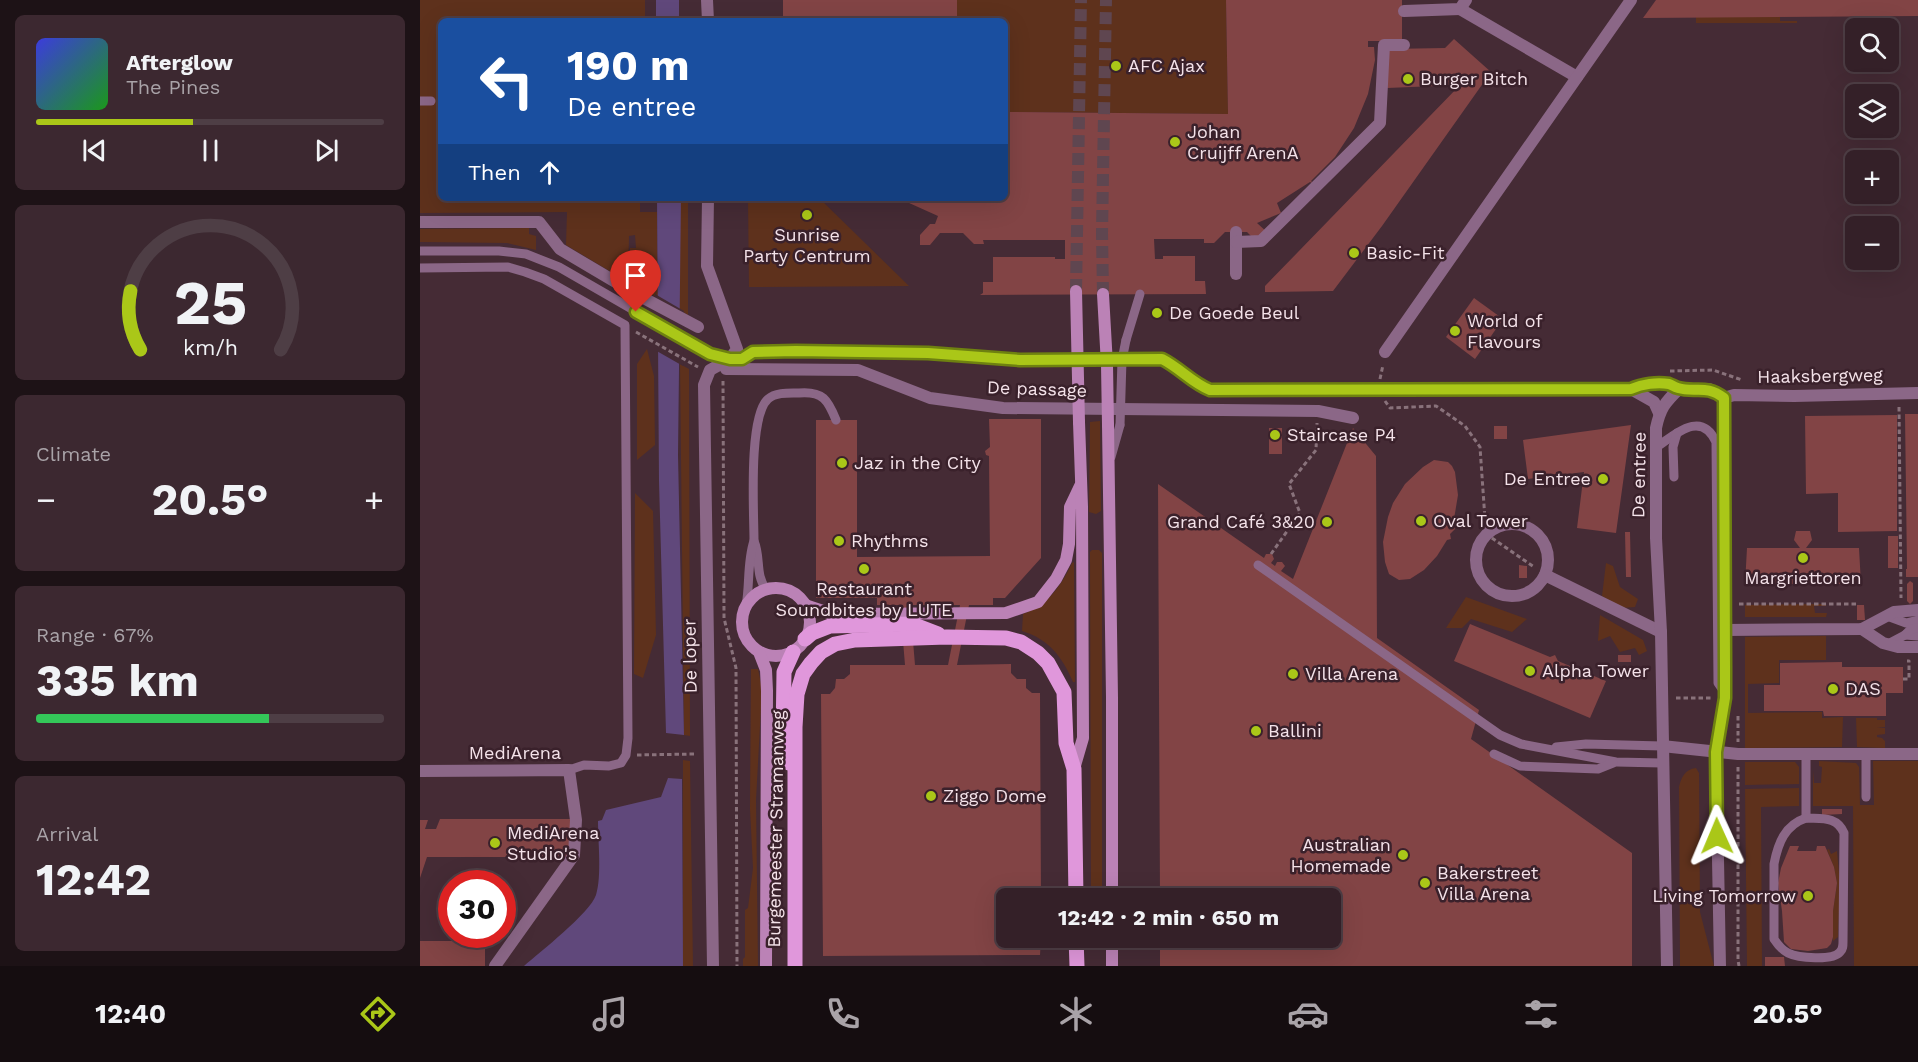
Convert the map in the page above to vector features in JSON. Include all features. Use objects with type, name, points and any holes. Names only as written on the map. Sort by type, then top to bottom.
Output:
[{"type":"main road","name":"Burgemeester Stramanweg","points":[[1074,769],[1083,738],[1082,507],[1076,291]]},
{"type":"main road","points":[[1103,294],[1107,366],[1114,425],[1109,465],[1112,888]]},
{"type":"main road","name":"Burgemeester Stramanweg","points":[[796,964],[795,727],[797,694],[803,675],[821,652],[835,644],[855,626],[1006,613],[1038,602],[1056,579],[1066,560],[1070,507],[1080,486]]},
{"type":"main road","points":[[793,652],[776,656],[759,652],[746,640],[742,614],[751,598],[766,589],[775,588],[792,592],[805,605],[810,622],[806,639]]},
{"type":"main road","name":"Burgemeester Stramanweg","points":[[805,605],[832,614],[855,626],[946,637],[1006,638],[1021,642],[1038,652],[1048,663],[1064,692],[1066,743],[1074,769],[1076,888]]},
{"type":"main road","points":[[795,783],[783,739],[784,672],[793,652],[819,629],[830,626],[855,626]]},
{"type":"main road","name":"Burgemeester Stramanweg","points":[[759,652],[766,670],[767,691],[766,966]]},
{"type":"main road","points":[[1076,948],[1077,966]]},
{"type":"main road","points":[[1112,948],[1112,966]]},
{"type":"street","points":[[707,0],[708,18]]},
{"type":"street","points":[[1385,352],[1631,0]]},
{"type":"street","points":[[1404,11],[1463,4],[1577,77]]},
{"type":"street","points":[[1236,274],[1236,237],[1261,241],[1380,123],[1384,45],[1404,45]]},
{"type":"street","points":[[708,201],[707,266],[737,349],[728,364]]},
{"type":"street","points":[[420,222],[539,222],[560,249],[694,325]]},
{"type":"street","name":"De passage","points":[[728,364],[858,370],[930,398],[1003,408],[1318,411],[1353,418]]},
{"type":"street","name":"De loper","points":[[713,966],[704,385],[710,370],[728,364]]},
{"type":"street","name":"De passage","points":[[1631,389],[1641,384],[1669,384],[1679,389]]},
{"type":"street","points":[[1631,389],[1654,402],[1659,413]]},
{"type":"street","points":[[1679,389],[1709,389],[1724,398],[1725,630],[1729,696],[1716,752],[1720,966]]},
{"type":"street","name":"De entree","points":[[1667,966],[1655,448],[1659,413],[1667,399],[1679,389]]},
{"type":"street","name":"Haaksbergweg","points":[[1724,398],[1734,395],[1918,393]]},
{"type":"street","points":[[1516,523],[1530,528],[1542,540],[1548,554],[1545,575],[1537,586],[1522,594],[1507,595],[1492,590],[1484,582],[1476,565],[1480,542],[1486,534],[1502,525],[1516,523]]},
{"type":"street","points":[[1545,575],[1661,632]]},
{"type":"street","points":[[1862,629],[1894,612],[1918,609]]},
{"type":"street","points":[[1725,630],[1862,629],[1881,642],[1898,647],[1918,647]]},
{"type":"street","points":[[1662,746],[1738,754],[1918,754]]},
{"type":"street","name":"MediArena","points":[[420,771],[569,770],[576,819],[574,855],[495,966]]},
{"type":"lane","points":[[420,101],[431,101]]},
{"type":"lane","name":"De passage","points":[[420,251],[499,251],[526,254],[559,267],[728,364],[753,352],[796,351],[928,353],[1020,360],[1162,359],[1174,365],[1199,386],[1210,390],[1631,389]]},
{"type":"lane","points":[[420,268],[508,267],[544,279],[625,325],[628,715],[626,755],[621,763],[609,766],[585,765],[569,770]]},
{"type":"lane","points":[[1114,425],[1122,360],[1140,294]]},
{"type":"lane","points":[[746,606],[750,551],[754,541],[754,454],[762,407],[775,394],[812,392],[826,400],[836,420]]},
{"type":"lane","points":[[1655,448],[1682,429],[1696,425],[1708,431],[1716,442],[1718,683],[1729,696]]},
{"type":"lane","points":[[1674,477],[1673,447],[1677,433]]},
{"type":"lane","points":[[754,541],[759,551],[759,577],[766,589]]},
{"type":"lane","points":[[1258,565],[1500,735],[1521,744],[1616,762],[1662,763]]},
{"type":"lane","points":[[1887,616],[1918,636]]},
{"type":"lane","points":[[1888,644],[1910,629],[1918,620]]},
{"type":"lane","points":[[1548,748],[1587,750],[1617,745],[1662,746]]},
{"type":"lane","points":[[1494,754],[1520,766],[1598,769],[1616,762]]},
{"type":"lane","points":[[1866,754],[1866,797]]},
{"type":"lane","points":[[1806,755],[1806,818]]},
{"type":"lane","points":[[1806,818],[1833,820],[1844,833],[1843,942],[1840,951],[1834,956],[1808,958],[1794,956],[1774,939],[1776,854],[1784,834],[1798,821],[1806,818]]},
{"type":"path","points":[[636,332],[694,365]]},
{"type":"path","points":[[1385,352],[1377,390],[1390,408],[1436,406],[1465,426],[1480,447],[1486,534],[1545,575]]},
{"type":"path","name":"De loper","points":[[728,364],[723,378],[724,618],[736,668],[737,966]]},
{"type":"path","points":[[1899,393],[1901,600]]},
{"type":"path","points":[[1271,554],[1300,513],[1290,484],[1316,450],[1318,411]]},
{"type":"path","points":[[1735,604],[1857,604]]},
{"type":"path","points":[[1898,661],[1909,661],[1910,679],[1903,679]]},
{"type":"path","points":[[1661,698],[1729,696],[1738,754],[1739,966]]},
{"type":"path","points":[[626,755],[710,754]]},
{"type":"shaded area","points":[[420,0],[645,0],[645,18],[438,18],[438,201],[640,201],[640,212],[657,212],[658,298],[630,283],[630,248],[636,248],[635,235],[629,236],[628,282],[566,245],[567,212],[420,213]]},
{"type":"shaded area","points":[[656,0],[679,0],[679,18],[656,18]]},
{"type":"shaded area","name":"AFC Ajax","points":[[957,0],[1226,0],[1228,114],[1008,112],[1008,18],[957,18]]},
{"type":"shaded area","points":[[1696,17],[1780,17],[1780,21],[1797,21],[1797,23],[1696,23]]},
{"type":"shaded area","points":[[657,201],[681,201],[678,455],[684,735],[666,733],[659,481]]},
{"type":"shaded area","points":[[679,201],[688,201],[688,315],[679,309]]},
{"type":"shaded area","points":[[748,201],[822,201],[909,286],[749,287]]},
{"type":"shaded area","points":[[529,228],[529,234],[536,236],[536,250],[507,243],[420,242],[420,229]]},
{"type":"shaded area","points":[[647,349],[654,376],[655,445],[637,460],[637,364]]},
{"type":"shaded area","points":[[680,364],[689,369],[690,736],[684,735]]},
{"type":"shaded area","points":[[1100,421],[1101,511],[1096,514],[1089,512],[1090,422]]},
{"type":"shaded area","points":[[635,493],[653,511],[656,635],[643,678],[634,674]]},
{"type":"shaded area","points":[[1099,550],[1102,553],[1102,888],[1091,888],[1090,552]]},
{"type":"shaded area","points":[[1074,562],[1075,682],[1073,682],[1065,665],[1054,650],[1040,639],[1022,631],[1023,614],[1040,605],[1053,594]]},
{"type":"shaded area","points":[[1606,563],[1613,566],[1620,587],[1638,599],[1635,607],[1622,608],[1602,596]]},
{"type":"shaded area","points":[[1466,597],[1527,619],[1512,632],[1471,619],[1462,628],[1446,628]]},
{"type":"shaded area","points":[[1826,604],[1826,606],[1814,606],[1815,613],[1827,613],[1826,617],[1745,617],[1745,605]]},
{"type":"shaded area","points":[[1600,615],[1643,640],[1647,651],[1639,655],[1635,648],[1620,652],[1610,636],[1598,641]]},
{"type":"shaded area","points":[[1826,636],[1826,660],[1779,660],[1779,683],[1748,684],[1748,713],[1822,712],[1822,718],[1843,717],[1842,747],[1745,748],[1745,637]]},
{"type":"shaded area","points":[[751,669],[758,669],[762,689],[756,800],[758,966],[743,966],[745,910],[748,908],[753,868],[750,809]]},
{"type":"shaded area","points":[[1856,718],[1885,720],[1885,727],[1877,727],[1885,728],[1885,734],[1877,735],[1877,737],[1885,741],[1885,748],[1857,747]]},
{"type":"shaded area","points":[[683,760],[690,761],[693,966],[683,966]]},
{"type":"shaded area","points":[[1819,761],[1856,763],[1859,767],[1860,805],[1874,805],[1873,761],[1918,761],[1918,966],[1854,966],[1853,806],[1813,806],[1813,771],[1814,783],[1821,783],[1822,767],[1819,766]]},
{"type":"shaded area","points":[[1745,762],[1795,762],[1799,767],[1799,784],[1745,785]]},
{"type":"shaded area","points":[[1696,768],[1699,773],[1700,912],[1714,966],[1680,966],[1679,787],[1684,774]]},
{"type":"shaded area","points":[[668,778],[682,779],[683,966],[524,966],[575,922],[592,903],[598,887],[598,821],[602,820],[606,810],[661,797]]},
{"type":"shaded area","points":[[1799,788],[1799,806],[1761,807],[1762,966],[1747,966],[1745,789]]},
{"type":"shaded area","points":[[1829,849],[1831,854],[1837,851],[1840,884],[1838,937],[1833,941],[1833,911],[1837,883],[1827,850]]},
{"type":"pier","points":[[655,294],[684,311],[683,366],[655,350]]},
{"type":"building","points":[[783,0],[957,0],[957,18],[783,18]]},
{"type":"building","name":"Johan Cruijff ArenA","points":[[1226,0],[1402,0],[1402,41],[1368,41],[1368,47],[1374,47],[1375,60],[1368,94],[1354,128],[1335,157],[1311,181],[1314,184],[1310,182],[1277,203],[1281,213],[1257,223],[1268,233],[1268,243],[1258,243],[1247,232],[1225,232],[1214,243],[1204,243],[1204,239],[1154,239],[1155,259],[1163,259],[1163,256],[1195,256],[1195,281],[1205,281],[1206,294],[980,295],[983,293],[983,282],[993,282],[993,257],[1065,259],[1065,240],[983,240],[984,244],[974,244],[963,233],[940,233],[930,245],[920,245],[920,235],[930,224],[935,224],[938,216],[905,201],[1008,201],[1008,112],[1228,114]]},
{"type":"building","points":[[1656,0],[1918,0],[1918,16],[1643,18]]},
{"type":"building","points":[[1454,39],[1491,72],[1382,226],[1333,291],[1265,292],[1265,286],[1460,85],[1387,88],[1388,49],[1445,48]]},
{"type":"building","points":[[1474,298],[1503,319],[1475,359],[1446,337]]},
{"type":"building","points":[[1905,414],[1918,414],[1918,577],[1906,577]]},
{"type":"building","points":[[1897,415],[1897,531],[1838,532],[1838,493],[1806,494],[1805,416]]},
{"type":"building","name":"Ziggo Dome","points":[[989,419],[1041,419],[1041,558],[1005,598],[993,598],[993,605],[969,605],[957,665],[1011,664],[1011,673],[1017,679],[1026,679],[1026,688],[1032,693],[1040,693],[1041,888],[996,888],[996,948],[1040,948],[1040,955],[823,956],[821,694],[830,694],[835,688],[836,679],[844,679],[850,674],[850,665],[905,665],[900,605],[877,605],[877,598],[816,598],[816,420],[857,420],[857,557],[990,556],[989,456],[985,451],[990,447]],"holes":[[[910,605],[960,605],[948,665],[915,665]]]},
{"type":"building","name":"De Entree","points":[[1631,425],[1616,533],[1577,528],[1584,472],[1560,475],[1555,480],[1551,476],[1528,479],[1523,440]]},
{"type":"building","points":[[1494,426],[1507,426],[1507,439],[1494,439]]},
{"type":"building","name":"Staircase P4","points":[[1269,428],[1282,428],[1282,454],[1269,454]]},
{"type":"building","name":"Villa Arena","points":[[1353,428],[1376,456],[1377,638],[1479,710],[1471,739],[1632,853],[1632,966],[1160,966],[1160,948],[1341,948],[1341,888],[1160,888],[1158,484],[1264,558],[1266,554],[1272,554],[1274,559],[1271,563],[1275,566],[1277,562],[1282,562],[1285,566],[1281,571],[1293,579]]},
{"type":"building","name":"Oval Tower","points":[[1434,460],[1448,462],[1455,472],[1458,495],[1453,525],[1455,529],[1450,534],[1451,539],[1447,540],[1424,570],[1410,579],[1399,580],[1389,574],[1385,562],[1383,542],[1388,517],[1393,503],[1405,484]]},
{"type":"building","name":"Margriettoren","points":[[1796,531],[1810,531],[1812,540],[1806,548],[1859,548],[1861,584],[1745,584],[1747,548],[1800,548],[1794,540]]},
{"type":"building","points":[[1625,532],[1630,532],[1631,577],[1626,577]]},
{"type":"building","points":[[1888,536],[1898,536],[1898,568],[1888,568]]},
{"type":"building","points":[[1519,565],[1527,566],[1527,578],[1519,578]]},
{"type":"building","points":[[1910,581],[1913,583],[1913,601],[1910,604],[1907,601],[1907,584]]},
{"type":"building","points":[[1857,605],[1864,605],[1865,620],[1857,620]]},
{"type":"building","name":"Alpha Tower","points":[[1470,624],[1550,657],[1555,655],[1558,661],[1606,681],[1590,718],[1454,661]]},
{"type":"building","points":[[1618,655],[1631,655],[1631,662],[1618,662]]},
{"type":"building","name":"DAS","points":[[1842,662],[1842,667],[1903,667],[1903,693],[1886,693],[1886,716],[1824,716],[1823,711],[1764,711],[1764,685],[1780,685],[1780,663]]},
{"type":"building","points":[[1822,809],[1842,809],[1842,814],[1822,815]]},
{"type":"building","name":"MediArena Studio's","points":[[440,819],[571,819],[571,857],[427,857],[420,878],[420,820],[428,820],[425,829],[436,829]]},
{"type":"building","name":"Living Tomorrow","points":[[1790,846],[1799,846],[1797,851],[1816,851],[1817,846],[1825,846],[1834,867],[1837,883],[1833,911],[1833,937],[1827,948],[1808,951],[1791,949],[1784,942],[1778,883]]},
{"type":"building","points":[[420,941],[438,941],[438,948],[485,948],[485,966],[420,966]]},
{"type":"building","points":[[1765,957],[1784,957],[1785,966],[1765,966]]},
{"type":"tunnel","points":[[1076,291],[1081,0]]},
{"type":"tunnel","points":[[1103,294],[1106,0]]},
{"type":"place","name":"AFC Ajax","points":[[1116,66]]},
{"type":"place","name":"Burger Bitch","points":[[1408,79]]},
{"type":"place","name":"Johan Cruijff ArenA","points":[[1175,142]]},
{"type":"place","name":"Sunrise Party Centrum","points":[[807,215]]},
{"type":"place","name":"Basic-Fit","points":[[1354,253]]},
{"type":"place","name":"De Goede Beul","points":[[1157,313]]},
{"type":"place","name":"World of Flavours","points":[[1455,331]]},
{"type":"place","name":"Staircase P4","points":[[1275,435]]},
{"type":"place","name":"Jaz in the City","points":[[842,463]]},
{"type":"place","name":"De Entree","points":[[1603,479]]},
{"type":"place","name":"Oval Tower","points":[[1421,521]]},
{"type":"place","name":"Grand Café 3&20","points":[[1327,522]]},
{"type":"place","name":"Rhythms","points":[[839,541]]},
{"type":"place","name":"Margriettoren","points":[[1803,558]]},
{"type":"place","name":"Restaurant Soundbites by LUTE","points":[[864,569]]},
{"type":"place","name":"Alpha Tower","points":[[1530,671]]},
{"type":"place","name":"Villa Arena","points":[[1293,674]]},
{"type":"place","name":"DAS","points":[[1833,689]]},
{"type":"place","name":"Ballini","points":[[1256,731]]},
{"type":"place","name":"Ziggo Dome","points":[[931,796]]},
{"type":"place","name":"MediArena Studio's","points":[[495,843]]},
{"type":"place","name":"Australian Homemade","points":[[1403,855]]},
{"type":"place","name":"Bakerstreet Villa Arena","points":[[1425,883]]},
{"type":"place","name":"Living Tomorrow","points":[[1808,896]]},
{"type":"route","points":[[636,312],[710,354],[730,359],[742,359],[753,352],[796,351],[928,353],[1020,360],[1162,359],[1174,365],[1199,386],[1210,390],[1631,389],[1641,384],[1669,384],[1679,389],[1701,388],[1717,392],[1724,398],[1725,698],[1716,752],[1717,836]]}]
